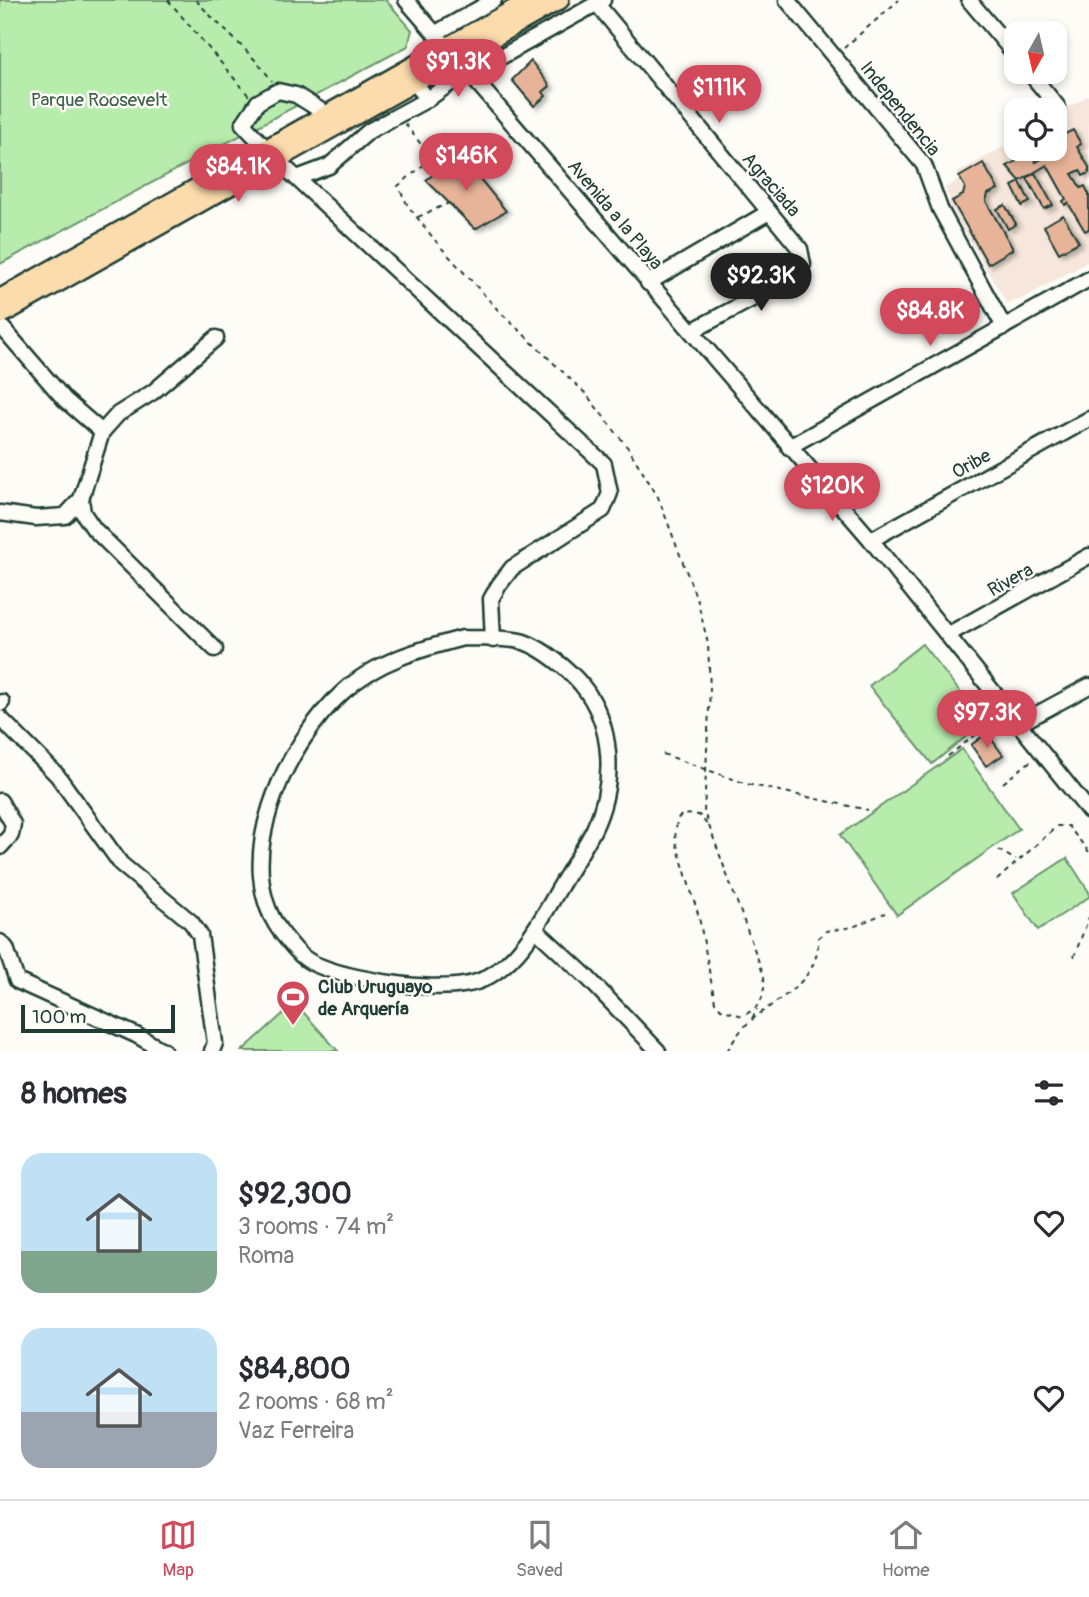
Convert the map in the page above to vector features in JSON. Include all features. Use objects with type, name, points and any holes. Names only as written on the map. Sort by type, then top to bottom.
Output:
[{"type":"main road","points":[[0,315],[272,154],[328,115],[458,59],[531,0]]},
{"type":"main road","points":[[0,299],[272,154],[458,59],[559,0]]},
{"type":"street","name":"Avenida a la Playa","points":[[406,0],[871,540],[1089,811]]},
{"type":"street","points":[[436,33],[494,0]]},
{"type":"street","name":"Independencia","points":[[787,0],[924,165],[940,209],[1004,327]]},
{"type":"street","points":[[969,0],[1004,42]]},
{"type":"street","points":[[297,178],[329,166],[369,131],[428,99],[458,59],[483,66],[600,2]]},
{"type":"street","name":"Agraciada","points":[[600,2],[800,249],[803,264],[793,277],[692,331]]},
{"type":"street","points":[[414,82],[428,99]]},
{"type":"street","points":[[1039,84],[1050,98]]},
{"type":"street","points":[[328,115],[296,95],[278,91],[258,102],[243,124],[297,178],[604,464],[610,493],[603,510],[512,568],[499,585],[491,599],[493,640]]},
{"type":"street","points":[[648,283],[769,212]]},
{"type":"street","points":[[789,447],[1089,279]]},
{"type":"street","points":[[0,325],[65,400],[102,432]]},
{"type":"street","points":[[215,649],[94,529],[83,513],[81,499],[102,432],[118,414],[153,392],[216,338]]},
{"type":"street","name":"Oribe","points":[[871,540],[1089,419]]},
{"type":"street","points":[[0,513],[36,518],[65,516],[81,499]]},
{"type":"street","name":"Rivera","points":[[949,634],[1089,556]]},
{"type":"street","points":[[463,638],[524,642],[569,671],[594,700],[607,733],[607,780],[595,828],[536,929],[503,967],[481,981],[435,986],[352,978],[304,960],[275,926],[262,890],[261,847],[274,793],[302,737],[345,690],[406,653],[463,638]]},
{"type":"street","points":[[1017,724],[1089,686]]},
{"type":"street","points":[[0,718],[57,775],[121,864],[191,922],[200,934],[215,1043],[212,1051]]},
{"type":"street","points":[[0,802],[13,824],[10,835],[0,847]]},
{"type":"street","points":[[536,929],[587,976],[658,1051]]},
{"type":"street","points":[[0,942],[6,948],[17,981],[136,1035],[164,1051]]},
{"type":"path","points":[[168,0],[246,94],[258,102]]},
{"type":"path","points":[[196,0],[223,31],[263,68],[278,91]]},
{"type":"path","points":[[834,56],[899,0]]},
{"type":"path","points":[[399,115],[435,162]]},
{"type":"path","points":[[432,158],[398,186],[416,217],[498,310],[586,394],[628,448],[659,496],[694,591],[708,644],[710,689],[704,812],[764,976],[765,995],[751,1022],[726,1051]]},
{"type":"path","points":[[416,217],[450,203]]},
{"type":"path","points":[[948,756],[987,726],[995,711],[1005,708]]},
{"type":"path","points":[[1003,783],[1041,753]]},
{"type":"path","points":[[663,754],[777,792],[868,810]]},
{"type":"path","points":[[709,827],[699,815],[691,813],[677,819],[674,830],[699,917],[715,1002],[721,1010],[742,1016],[760,1004]]},
{"type":"path","points":[[997,880],[1056,826],[1068,826],[1089,852]]},
{"type":"path","points":[[998,850],[1017,860]]},
{"type":"path","points":[[751,1022],[786,998],[809,971],[819,953],[818,938],[825,931],[853,927],[885,913]]},
{"type":"path","points":[[1074,957],[1089,917]]},
{"type":"shaded area","points":[[1089,95],[1089,261],[1022,299],[1007,304],[948,203],[950,199],[945,188],[960,179],[957,173],[1004,146],[1004,161],[1067,161],[1067,108]]},
{"type":"green space","name":"Parque Roosevelt","points":[[0,0],[386,0],[412,30],[408,46],[0,264]]},
{"type":"green space","points":[[922,644],[984,722],[932,764],[869,686]]},
{"type":"green space","points":[[962,749],[1019,829],[897,915],[840,835]]},
{"type":"green space","points":[[1067,858],[1089,892],[1089,897],[1038,930],[1013,893]]},
{"type":"green space","name":"Club Uruguayo de Arquería","points":[[295,1003],[338,1051],[242,1051]]},
{"type":"building","points":[[531,61],[550,86],[543,92],[546,96],[534,106],[512,80]]},
{"type":"building","points":[[1073,130],[1081,144],[1077,147],[1089,167],[1089,173],[1083,176],[1080,170],[1072,174],[1081,188],[1085,186],[1089,194],[1089,229],[1085,231],[1068,203],[1065,205],[1063,201],[1066,199],[1047,165],[1020,181],[1007,166],[1016,161],[1067,161],[1067,133]]},
{"type":"building","points":[[460,154],[506,211],[475,229],[426,180]]},
{"type":"building","points":[[983,163],[998,189],[988,194],[986,201],[1013,249],[988,264],[952,201],[963,195],[965,187],[959,177]]},
{"type":"building","points":[[1035,173],[1053,205],[1044,209],[1027,178]]},
{"type":"building","points":[[1020,182],[1030,202],[1022,206],[1012,186]]},
{"type":"building","points":[[1005,205],[1016,224],[1008,229],[997,209]]},
{"type":"building","points":[[1063,215],[1079,242],[1059,253],[1044,226]]},
{"type":"building","points":[[987,733],[1003,755],[986,766],[971,745]]},
{"type":"place","name":"Club Uruguayo de Arquería","points":[[293,1027]]}]
